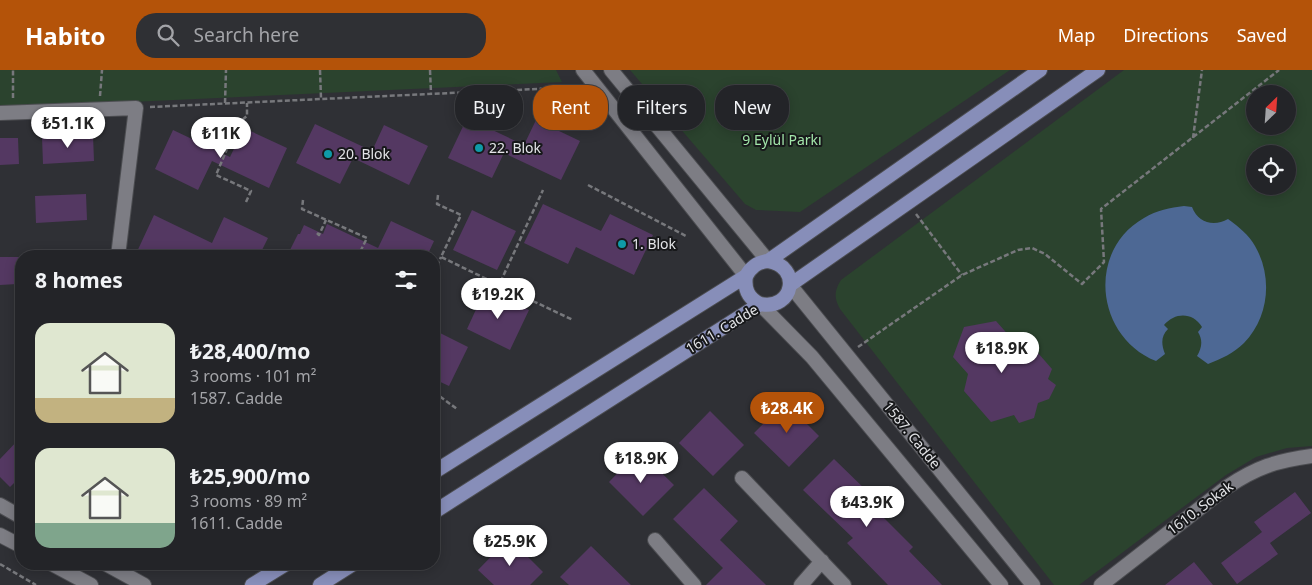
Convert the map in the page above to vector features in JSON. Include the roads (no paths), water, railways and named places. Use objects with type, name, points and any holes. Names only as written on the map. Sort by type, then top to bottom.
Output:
[{"type":"main road","points":[[583,70],[746,276]]},
{"type":"main road","points":[[612,70],[768,260],[775,262],[786,270],[790,277],[790,285]]},
{"type":"main road","points":[[760,304],[750,297],[746,290],[746,276],[754,265],[768,260],[1040,70]]},
{"type":"main road","name":"1611. Cadde","points":[[440,508],[760,304],[769,305],[781,302],[788,292],[790,285],[1098,70]]},
{"type":"main road","points":[[6,113],[136,108],[119,250]]},
{"type":"main road","points":[[440,468],[746,276]]},
{"type":"main road","name":"1587. Cadde","points":[[790,285],[1033,585]]},
{"type":"main road","name":"1587. Cadde","points":[[760,304],[812,357],[1001,585]]},
{"type":"main road","name":"1610. Sokak","points":[[1100,585],[1227,487],[1248,473],[1269,464],[1312,456]]},
{"type":"main road","points":[[742,478],[844,585]]},
{"type":"main road","points":[[0,505],[15,514]]},
{"type":"main road","points":[[0,534],[15,543]]},
{"type":"main road","points":[[655,540],[694,585]]},
{"type":"main road","points":[[802,585],[822,561]]},
{"type":"main road","points":[[63,570],[91,585]]},
{"type":"main road","points":[[117,570],[144,585]]},
{"type":"main road","points":[[252,585],[276,570]]},
{"type":"main road","points":[[320,585],[344,570]]},
{"type":"water","points":[[1184,206],[1192,207],[1198,217],[1207,222],[1217,223],[1228,219],[1247,235],[1261,258],[1266,283],[1263,309],[1252,333],[1236,350],[1208,364],[1197,356],[1201,344],[1198,332],[1202,327],[1194,319],[1184,315],[1178,316],[1164,325],[1168,329],[1162,340],[1165,354],[1156,361],[1136,349],[1121,333],[1111,314],[1106,293],[1106,271],[1113,251],[1125,233],[1144,218],[1154,213]]},
{"type":"place","name":"22. Blok","points":[[479,148]]},
{"type":"place","name":"20. Blok","points":[[328,154]]},
{"type":"place","name":"1. Blok","points":[[622,244]]},
{"type":"park label","name":"9 Eylül Parkı","points":[[782,140]]}]
